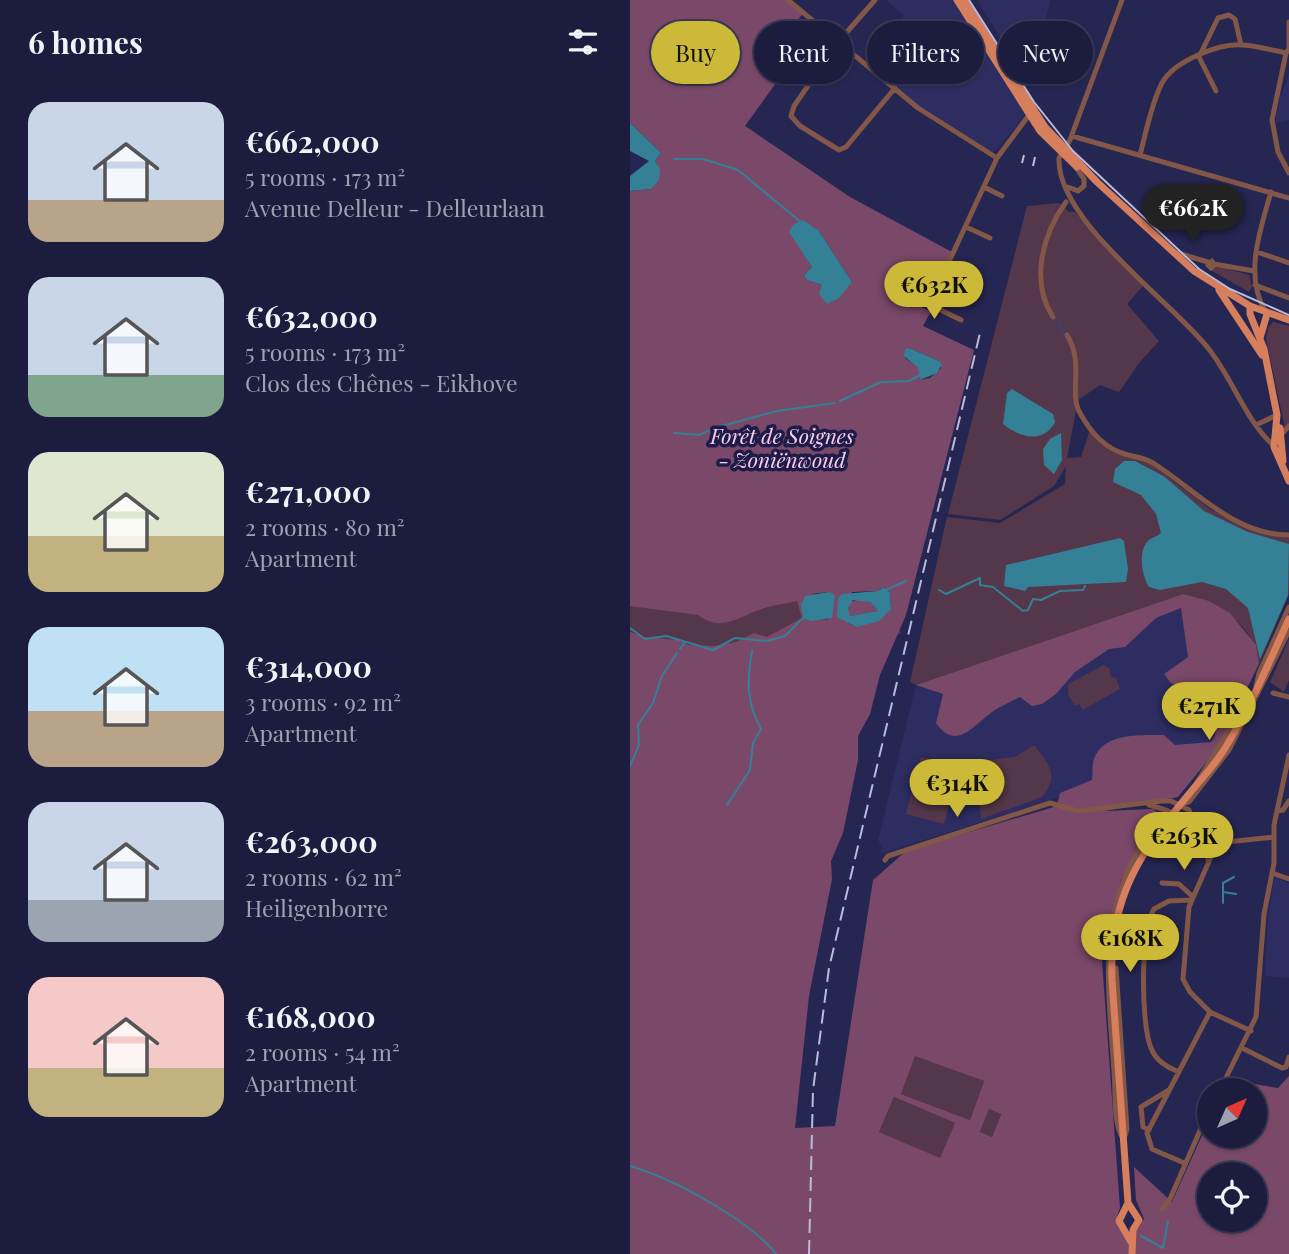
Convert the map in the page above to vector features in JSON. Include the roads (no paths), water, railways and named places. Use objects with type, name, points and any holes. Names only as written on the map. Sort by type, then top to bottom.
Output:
[{"type":"main road","points":[[957,0],[1029,115],[1063,151],[1170,251],[1217,287],[1267,314],[1289,320]]},
{"type":"main road","points":[[964,0],[1035,113],[1070,162],[1097,182]]},
{"type":"main road","points":[[1217,287],[1264,358]]},
{"type":"main road","points":[[1250,306],[1250,314],[1261,339],[1288,478]]},
{"type":"main road","points":[[1261,339],[1267,314]]},
{"type":"main road","points":[[1277,418],[1275,448],[1288,478]]},
{"type":"main road","points":[[1132,1254],[1129,1230],[1119,1220],[1128,1203],[1111,945],[1128,881],[1142,853],[1220,756],[1239,724],[1289,619]]},
{"type":"main road","points":[[1128,1203],[1139,1223],[1129,1230]]},
{"type":"main road","points":[[1125,1212],[1134,1212]]},
{"type":"street","points":[[788,0],[814,21]]},
{"type":"street","points":[[853,25],[875,0]]},
{"type":"street","points":[[1122,0],[1072,136],[1059,162],[1066,184],[1067,200],[1124,265],[1206,345],[1256,425],[1275,448]]},
{"type":"street","points":[[1199,57],[1215,23],[1223,15],[1235,19],[1241,45]]},
{"type":"street","points":[[1289,22],[1288,55],[1272,120],[1278,152],[1289,171]]},
{"type":"street","points":[[1140,156],[1161,83],[1179,66],[1213,50],[1241,45],[1288,55]]},
{"type":"street","points":[[853,53],[941,125],[998,158]]},
{"type":"street","points":[[1199,57],[1216,91]]},
{"type":"street","points":[[809,84],[794,106],[791,116],[800,126],[834,150],[843,149],[895,88]]},
{"type":"street","points":[[929,305],[998,158],[1029,115]]},
{"type":"street","points":[[1072,136],[1289,198]]},
{"type":"street","points":[[1053,317],[1042,295],[1040,269],[1061,211],[1073,191],[1082,189],[1085,181],[1070,162]]},
{"type":"street","points":[[1066,184],[1073,191]]},
{"type":"street","points":[[984,187],[1002,196]]},
{"type":"street","points":[[1267,314],[1255,285],[1254,271],[1270,192]]},
{"type":"street","points":[[966,227],[990,238]]},
{"type":"street","points":[[1170,251],[1211,263],[1254,271]]},
{"type":"street","points":[[1257,252],[1289,263]]},
{"type":"street","points":[[947,267],[979,282]]},
{"type":"street","points":[[1255,285],[1289,298]]},
{"type":"street","points":[[918,299],[961,320]]},
{"type":"street","points":[[1067,335],[1077,368],[1076,403],[1100,441],[1125,454],[1147,460],[1211,508],[1248,527],[1289,536]]},
{"type":"street","points":[[1256,425],[1277,418]]},
{"type":"street","points":[[1281,435],[1289,426]]},
{"type":"street","points":[[1256,687],[1259,673],[1289,607]]},
{"type":"street","points":[[885,860],[888,856],[1050,803],[1078,811],[1161,801],[1181,804],[1189,802],[1239,733],[1289,631]]},
{"type":"street","points":[[1273,693],[1289,697]]},
{"type":"street","points":[[1194,787],[1238,716],[1244,712]]},
{"type":"street","points":[[1239,724],[1239,733]]},
{"type":"street","points":[[1226,1078],[1251,1031],[1258,1006],[1277,811],[1289,755]]},
{"type":"street","points":[[1277,811],[1283,810],[1289,802]]},
{"type":"street","points":[[1146,804],[1174,812],[1197,830],[1205,839],[1208,862]]},
{"type":"street","points":[[1181,804],[1191,813],[1197,830]]},
{"type":"street","points":[[1185,819],[1191,813]]},
{"type":"street","points":[[1124,1140],[1118,1130],[1107,943],[1117,898],[1131,864],[1159,822],[1168,819]]},
{"type":"street","points":[[1173,839],[1205,839],[1217,843],[1274,837]]},
{"type":"street","points":[[1217,843],[1192,898],[1183,979],[1190,992],[1210,1012],[1251,1031]]},
{"type":"street","points":[[1272,873],[1289,879]]},
{"type":"street","points":[[1163,883],[1179,884],[1192,898]]},
{"type":"street","points":[[1179,1072],[1161,1063],[1151,1049],[1143,954],[1154,909],[1169,901],[1192,898]]},
{"type":"street","points":[[1184,1163],[1152,1149],[1148,1130],[1210,1012]]},
{"type":"street","points":[[1242,1048],[1282,1068],[1286,1066],[1289,1057]]},
{"type":"street","points":[[1148,1130],[1143,1127],[1141,1107],[1169,1090]]},
{"type":"street","points":[[1162,1209],[1170,1199],[1197,1135]]},
{"type":"water","points":[[630,123],[661,153],[655,161],[660,169],[659,180],[651,189],[630,191],[630,176],[649,161],[630,151]]},
{"type":"water","points":[[803,220],[819,231],[852,282],[839,298],[827,304],[819,294],[822,285],[807,280],[804,275],[812,267],[789,232],[793,225]]},
{"type":"water","points":[[909,348],[939,361],[942,364],[937,373],[920,380],[918,368],[904,356],[905,349]]},
{"type":"water","points":[[1012,389],[1053,414],[1055,422],[1044,434],[1023,435],[1003,424],[1007,393]]},
{"type":"water","points":[[1061,433],[1062,460],[1054,474],[1044,465],[1043,449],[1050,439]]},
{"type":"water","points":[[1124,461],[1135,461],[1165,477],[1204,511],[1248,532],[1289,544],[1288,595],[1260,659],[1248,608],[1226,589],[1202,582],[1160,590],[1149,587],[1143,571],[1144,547],[1149,540],[1161,533],[1156,514],[1141,495],[1113,482],[1115,469]]},
{"type":"water","points":[[1120,538],[1124,541],[1128,569],[1126,582],[1028,587],[1025,591],[1004,586],[1006,565]]},
{"type":"water","points":[[884,587],[890,593],[891,609],[879,621],[857,627],[837,617],[838,598],[842,594],[878,591]],"holes":[[[853,600],[870,602],[878,611],[850,616],[848,608]]]},
{"type":"water","points":[[829,592],[835,595],[832,618],[811,621],[803,618],[801,605],[805,596]]},
{"type":"waterway","points":[[674,159],[703,159],[738,170],[802,223]]},
{"type":"waterway","points":[[840,401],[881,382],[909,381],[920,375]]},
{"type":"waterway","points":[[674,433],[700,435],[714,428],[777,411],[835,403]]},
{"type":"waterway","points":[[939,590],[946,594],[980,578],[980,585],[993,587],[1023,611],[1028,610],[1033,599],[1041,600],[1060,591],[1083,590],[1085,586]]},
{"type":"waterway","points":[[886,590],[906,581]]},
{"type":"waterway","points":[[630,628],[645,639],[666,636],[713,650],[735,638],[767,641],[785,636],[804,617]]},
{"type":"waterway","points":[[680,649],[685,642]]},
{"type":"waterway","points":[[727,805],[750,770],[753,743],[761,729],[750,700],[749,672],[752,651]]},
{"type":"waterway","points":[[630,766],[639,745],[638,725],[653,703],[662,676],[677,653]]},
{"type":"waterway","points":[[1223,903],[1223,883],[1234,877]]},
{"type":"waterway","points":[[1223,892],[1236,894]]},
{"type":"waterway","points":[[630,1166],[688,1190],[729,1214],[748,1227],[776,1254]]},
{"type":"waterway","points":[[1141,1236],[1163,1248],[1168,1221]]},
{"type":"tunnel","points":[[1053,317],[1067,335]]},
{"type":"tram line","points":[[969,0],[1034,102],[1073,151],[1199,269],[1230,289],[1289,315]]},
{"type":"railway","points":[[1022,163],[1024,155]]},
{"type":"railway","points":[[1033,166],[1035,157]]},
{"type":"railway","points":[[809,1254],[813,1090],[829,968],[980,333]]},
{"type":"park label","name":"Forêt de Soignes - Zoniënwoud","points":[[782,447]]}]
